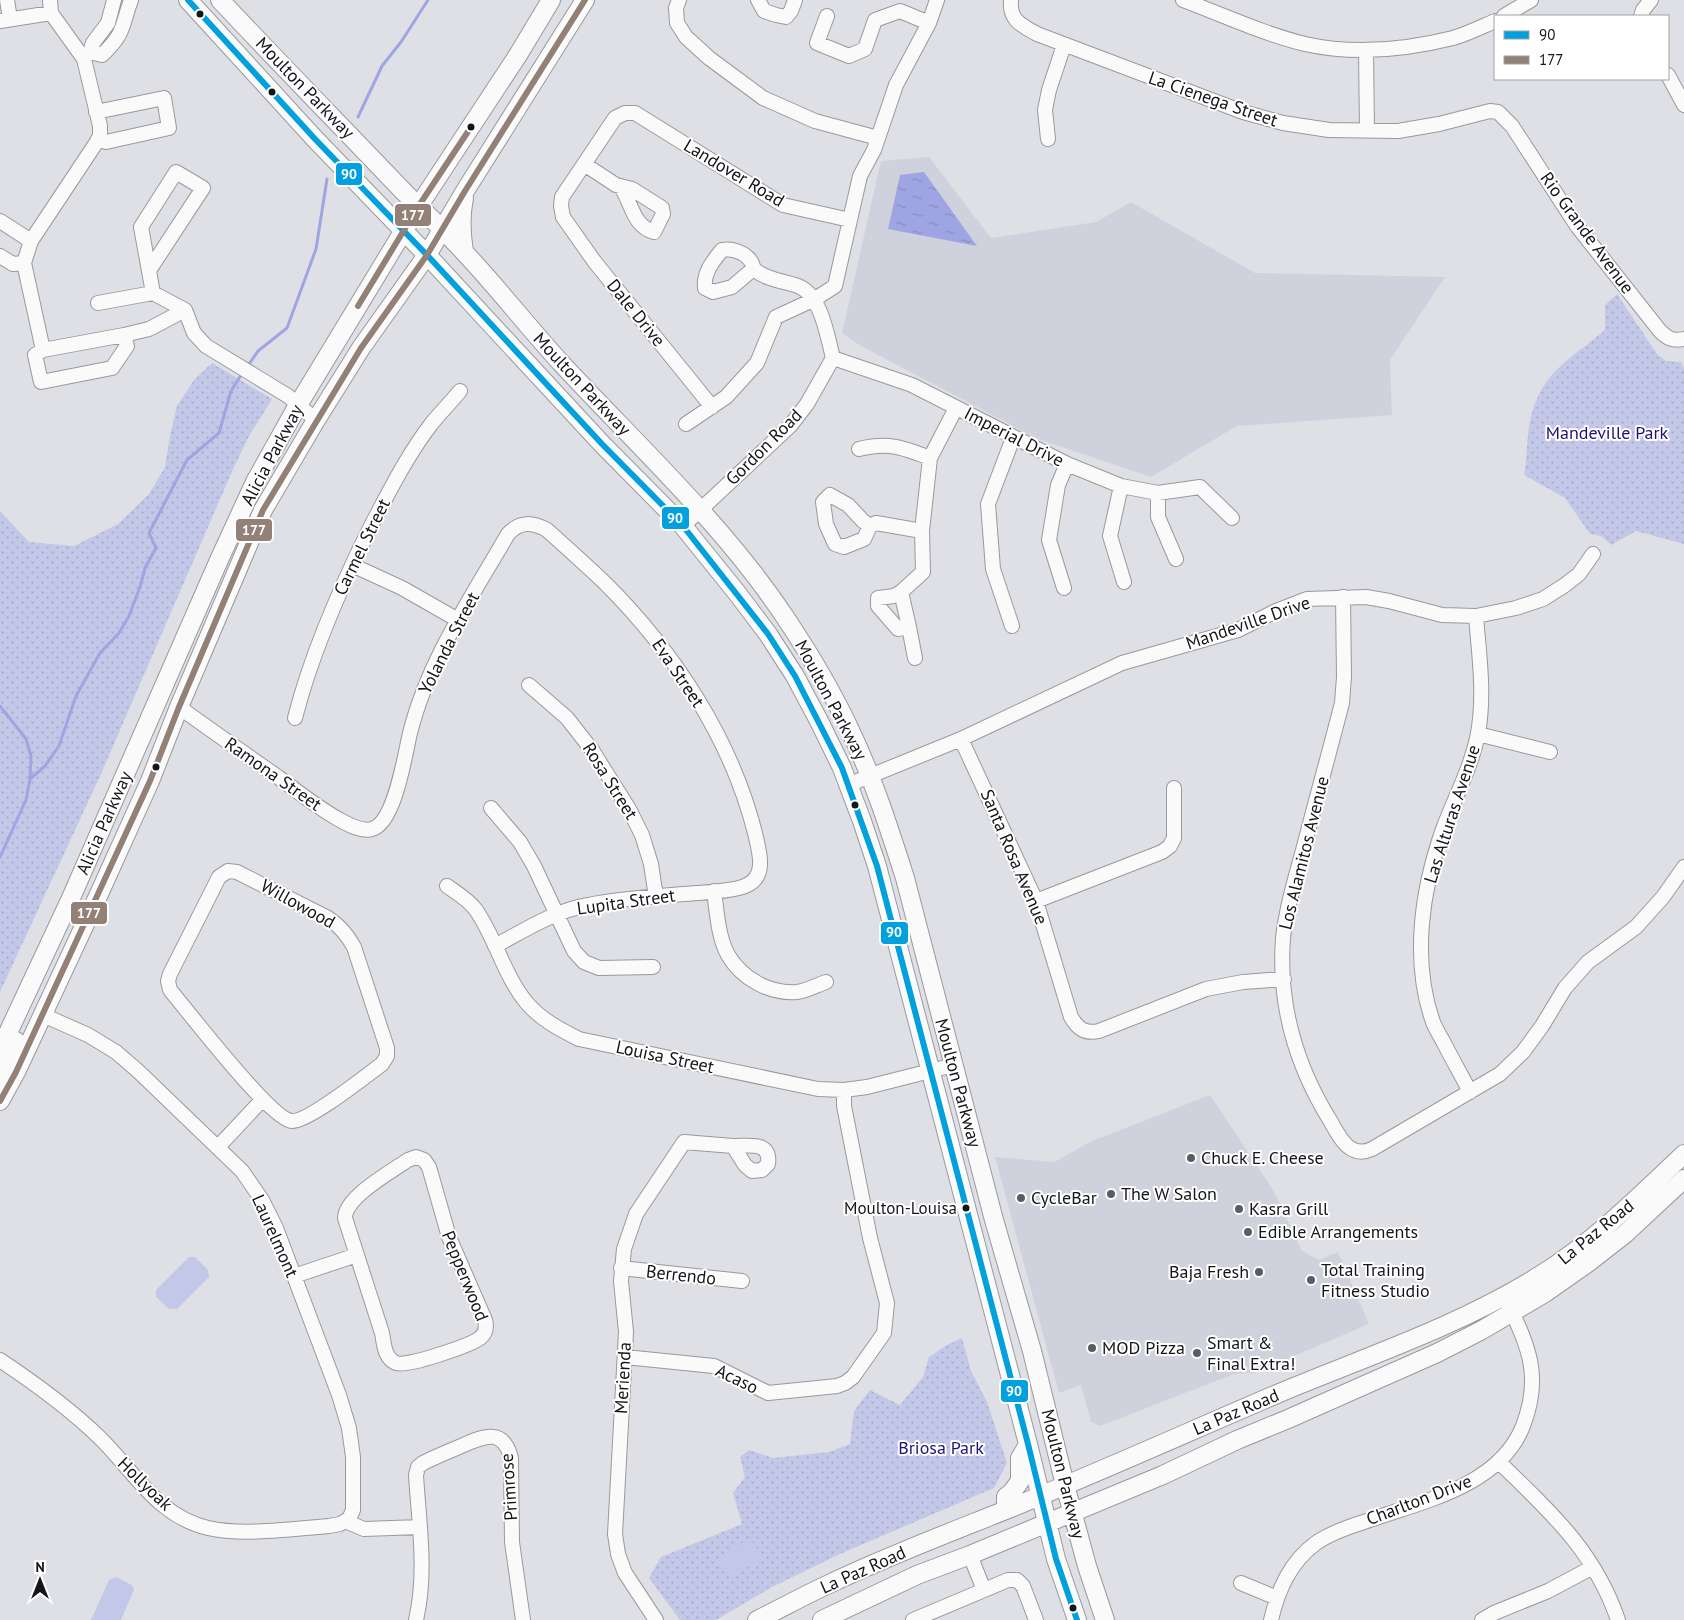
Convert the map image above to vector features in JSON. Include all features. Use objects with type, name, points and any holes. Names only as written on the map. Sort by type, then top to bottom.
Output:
[{"type":"main road","name":"Moulton Parkway","points":[[188,0],[315,139],[602,444],[683,526],[768,634],[796,676],[823,729],[848,785],[877,866],[1028,1444],[1056,1559],[1077,1620]]},
{"type":"main road","name":"Moulton Parkway","points":[[220,0],[418,207],[464,252],[599,404],[643,448],[699,510],[741,559],[784,616],[808,652],[850,728],[888,826],[905,878],[994,1220],[1032,1351],[1072,1513],[1087,1566],[1106,1620]]},
{"type":"main road","name":"Alicia Parkway","points":[[0,1050],[71,898],[251,490],[298,405],[404,233],[418,207],[518,55],[551,0]]},
{"type":"main road","name":"Alicia Parkway","points":[[0,1101],[43,1015],[150,781],[179,707],[263,510],[361,348],[427,256],[465,191],[585,0]]},
{"type":"main road","points":[[464,252],[460,220],[465,191]]},
{"type":"main road","points":[[159,698],[179,707]]},
{"type":"main road","points":[[0,1073],[26,1021],[43,1015],[36,996],[68,922],[71,898]]},
{"type":"main road","name":"La Paz Road","points":[[756,1620],[825,1586],[941,1536],[1457,1321],[1540,1275],[1574,1251],[1637,1199],[1684,1154]]},
{"type":"main road","name":"La Paz Road","points":[[822,1620],[917,1575],[1163,1475],[1237,1440],[1437,1353],[1545,1293],[1624,1234],[1684,1179]]},
{"type":"main road","points":[[1006,1510],[1006,1497],[1017,1487],[1020,1481],[1020,1458],[1028,1444]]},
{"type":"street","points":[[7,0],[5,20],[50,7],[87,55],[100,126],[98,139],[31,241],[24,263],[43,350]]},
{"type":"street","points":[[87,55],[93,43],[108,23],[114,0]]},
{"type":"street","points":[[87,55],[102,54],[119,36],[130,0]]},
{"type":"street","points":[[679,0],[676,8],[677,23],[686,37],[709,58],[763,98],[815,121],[878,138]]},
{"type":"street","points":[[758,0],[764,11],[786,17],[791,11],[794,0]]},
{"type":"street","points":[[686,424],[726,396],[757,363],[776,317],[815,299],[836,286],[860,176],[878,138],[896,85],[929,23],[937,0]]},
{"type":"street","name":"La Cienega Street","points":[[1011,0],[1010,8],[1021,26],[1064,45],[1243,112],[1275,121],[1329,130],[1398,131],[1439,124],[1482,112],[1498,112]]},
{"type":"street","points":[[1183,0],[1276,35],[1306,44],[1366,50],[1418,46],[1454,37],[1494,21]]},
{"type":"street","points":[[1506,15],[1531,0]]},
{"type":"street","points":[[1641,15],[1651,0]]},
{"type":"street","points":[[827,16],[817,43],[849,56],[865,49],[875,20],[900,11],[929,23]]},
{"type":"street","points":[[1048,139],[1045,110],[1049,90],[1064,45]]},
{"type":"street","points":[[1366,50],[1367,132]]},
{"type":"street","points":[[1669,77],[1684,105]]},
{"type":"street","points":[[96,112],[164,98],[169,128],[106,142],[98,139]]},
{"type":"street","name":"Rio Grande Avenue","points":[[1498,112],[1512,126],[1577,226],[1660,331],[1667,338],[1676,340],[1684,338]]},
{"type":"street","name":"Landover Road","points":[[584,164],[615,118],[625,113],[635,113],[783,205],[850,220]]},
{"type":"street","points":[[584,164],[622,187]]},
{"type":"street","name":"Dale Drive","points":[[584,164],[562,197],[563,217],[594,261],[712,406]]},
{"type":"street","points":[[150,269],[203,188],[176,172],[142,227],[153,293]]},
{"type":"street","points":[[0,221],[31,241]]},
{"type":"street","points":[[0,256],[13,264],[24,263]]},
{"type":"street","points":[[754,269],[765,277],[799,286],[815,299],[833,358]]},
{"type":"street","points":[[98,303],[153,293],[185,310],[194,333],[209,348],[288,396],[316,420]]},
{"type":"street","points":[[124,335],[127,346],[112,368],[41,382],[35,355],[43,350],[149,329],[185,310]]},
{"type":"street","name":"Gordon Road","points":[[683,526],[790,426],[807,404],[833,358]]},
{"type":"street","name":"Imperial Drive","points":[[833,358],[912,385],[1012,438],[1067,464],[1121,486],[1158,493],[1200,487],[1232,518]]},
{"type":"street","name":"Carmel Street","points":[[295,718],[303,686],[352,564],[387,495],[417,445],[433,422],[460,392]]},
{"type":"street","points":[[909,626],[898,629],[878,606],[878,598],[894,596],[924,572],[922,531],[930,458],[956,408]]},
{"type":"street","points":[[1012,438],[988,504],[993,569],[1012,626]]},
{"type":"street","points":[[858,450],[876,445],[897,446],[930,458]]},
{"type":"street","points":[[1064,588],[1049,540],[1058,485],[1067,464]]},
{"type":"street","points":[[1121,486],[1110,536],[1124,582]]},
{"type":"street","points":[[1158,493],[1158,517],[1176,560]]},
{"type":"street","name":"Yolanda Street","points":[[372,829],[380,825],[386,817],[401,773],[419,703],[435,663],[508,534],[515,527],[524,523]]},
{"type":"street","name":"Eva Street","points":[[524,523],[536,524],[547,530],[606,584],[653,636],[683,676],[712,723],[732,763],[749,811],[761,862],[759,873]]},
{"type":"street","points":[[870,526],[876,523],[922,531]]},
{"type":"street","name":"Mandeville Drive","points":[[848,785],[961,739],[1122,663],[1238,630],[1276,611],[1307,600],[1366,597],[1390,601],[1442,615],[1476,616],[1516,608],[1543,599],[1565,586],[1579,574],[1593,554]]},
{"type":"street","points":[[352,564],[402,588],[458,620]]},
{"type":"street","points":[[901,592],[915,658]]},
{"type":"street","name":"Los Alamitos Avenue","points":[[1343,597],[1344,677],[1342,703],[1289,902],[1283,939],[1287,1016],[1297,1055],[1316,1097],[1342,1140],[1348,1148],[1357,1151],[1366,1152],[1372,1149],[1470,1092]]},
{"type":"street","name":"Las Alturas Avenue","points":[[1470,1092],[1433,1023],[1424,993],[1421,964],[1422,928],[1428,880],[1439,842],[1471,758],[1478,734],[1482,708],[1482,683],[1476,616]]},
{"type":"street","name":"Rosa Street","points":[[529,685],[567,718],[592,750],[628,809],[642,834],[651,864],[656,897]]},
{"type":"street","name":"Ramona Street","points":[[179,707],[325,811],[351,826],[372,829]]},
{"type":"street","points":[[1478,734],[1550,752]]},
{"type":"street","name":"Santa Rosa Avenue","points":[[961,739],[1036,901],[1071,1017],[1084,1032],[1092,1033],[1099,1031],[1206,989],[1243,982],[1284,979]]},
{"type":"street","points":[[1036,901],[1162,852],[1170,846],[1174,838],[1174,788]]},
{"type":"street","points":[[490,808],[520,842],[534,866],[574,951],[584,962],[599,968],[653,967]]},
{"type":"street","points":[[1470,1092],[1500,1074],[1523,1052],[1542,1026],[1565,988],[1588,962],[1636,927],[1663,897],[1684,867]]},
{"type":"street","name":"Willowood","points":[[228,871],[238,872],[328,918],[348,935],[354,947],[387,1048],[387,1056],[382,1064],[328,1103],[301,1119],[292,1121],[284,1118],[259,1097],[170,990],[168,981],[219,877],[228,871]]},
{"type":"street","name":"Lupita Street","points":[[495,946],[556,913],[587,905],[745,887],[754,881],[759,873]]},
{"type":"street","name":"Louisa Street","points":[[447,886],[464,897],[476,910],[509,976],[526,1002],[557,1028],[579,1039],[818,1089],[844,1090],[867,1087],[954,1065]]},
{"type":"street","points":[[714,892],[721,936],[728,956],[743,973],[758,984],[776,991],[798,992],[826,982]]},
{"type":"street","name":"Laurelmont","points":[[43,1015],[88,1035],[116,1052],[242,1171],[262,1200],[276,1228],[340,1395],[349,1428],[353,1457],[354,1492],[353,1510],[348,1518]]},
{"type":"street","name":"Acaso","points":[[625,1357],[714,1366],[763,1392],[772,1393],[837,1386],[853,1377],[884,1333],[887,1303],[870,1238],[844,1106],[844,1090]]},
{"type":"street","points":[[215,1144],[259,1097]]},
{"type":"street","name":"Merienda","points":[[656,1620],[625,1574],[618,1554],[615,1534],[626,1332],[621,1268],[624,1248],[636,1214],[684,1142],[733,1146]]},
{"type":"street","name":"Pepperwood","points":[[416,1157],[424,1160],[429,1167],[449,1237],[485,1320],[484,1334],[479,1339],[458,1348],[406,1365],[397,1364],[389,1359],[385,1351],[382,1333],[358,1259],[345,1218],[348,1206],[366,1189],[408,1160],[416,1157]]},
{"type":"street","points":[[296,1280],[358,1259]]},
{"type":"street","name":"Berrendo","points":[[621,1268],[742,1281]]},
{"type":"street","name":"Charlton Drive","points":[[1272,1620],[1277,1598],[1287,1574],[1316,1543],[1342,1529],[1456,1490],[1477,1479],[1498,1462],[1512,1447],[1521,1432],[1529,1410],[1532,1392],[1532,1368],[1529,1349],[1504,1296]]},
{"type":"street","name":"Hollyoak","points":[[0,1360],[70,1410],[101,1439],[145,1490],[163,1506],[184,1520],[206,1528],[229,1532],[329,1526],[340,1524],[348,1518]]},
{"type":"street","name":"Primrose","points":[[416,1620],[422,1583],[416,1475],[418,1467],[481,1437],[492,1436],[501,1439],[508,1447],[511,1458],[512,1542],[523,1620]]},
{"type":"street","points":[[1498,1462],[1559,1520],[1573,1538],[1593,1567],[1618,1620]]},
{"type":"street","points":[[348,1518],[368,1521],[419,1523]]},
{"type":"street","points":[[970,1555],[984,1590]]},
{"type":"street","points":[[1482,1620],[1494,1613],[1548,1591],[1593,1567]]},
{"type":"street","points":[[913,1620],[1008,1580],[1017,1580],[1023,1586],[1036,1620]]},
{"type":"street","points":[[1241,1583],[1277,1598]]},
{"type":"shaded area","points":[[929,157],[991,238],[1096,222],[1131,202],[1255,273],[1445,277],[1390,360],[1392,415],[1237,426],[1151,477],[1038,439],[861,346],[842,333],[881,161]]},
{"type":"shaded area","points":[[1210,1095],[1273,1190],[1302,1251],[1319,1260],[1338,1252],[1369,1324],[1254,1373],[1234,1374],[1100,1426],[1091,1422],[1081,1385],[1059,1393],[995,1157],[1054,1162],[1092,1141]]},
{"type":"green space","name":"Mandeville Park","points":[[1617,294],[1657,354],[1666,361],[1681,362],[1684,368],[1684,544],[1636,531],[1611,545],[1601,536],[1590,534],[1565,498],[1524,475],[1529,424],[1536,401],[1551,376],[1560,366],[1605,330],[1605,305]]},
{"type":"green space","points":[[212,363],[272,399],[249,436],[234,467],[101,774],[0,992],[0,511],[29,542],[74,546],[118,524],[149,494],[165,467],[177,406],[194,380]]},
{"type":"green space","points":[[189,1257],[195,1257],[208,1270],[209,1277],[177,1309],[169,1309],[156,1297],[156,1290]]},
{"type":"green space","name":"Briosa Park","points":[[962,1338],[971,1371],[987,1402],[1007,1463],[994,1488],[840,1554],[772,1587],[716,1620],[680,1620],[649,1578],[661,1557],[742,1524],[733,1493],[745,1477],[740,1457],[749,1450],[773,1458],[829,1452],[850,1444],[854,1411],[870,1390],[900,1405],[923,1377],[929,1357],[945,1346]]},
{"type":"green space","points":[[749,1538],[763,1556],[731,1579],[718,1560]]},
{"type":"green space","points":[[116,1577],[132,1585],[134,1590],[121,1620],[91,1620],[109,1580]]},
{"type":"water","points":[[924,172],[977,246],[888,229],[900,175]]},
{"type":"waterway","points":[[358,117],[382,66],[401,42],[428,0]]},
{"type":"waterway","points":[[247,367],[258,351],[287,328],[316,249],[327,179]]},
{"type":"waterway","points":[[30,779],[45,766],[59,746],[76,696],[100,653],[119,633],[129,616],[145,568],[156,548],[149,533],[187,460],[219,433],[231,391],[243,372]]},
{"type":"waterway","points":[[0,706],[26,739],[31,756],[30,779],[26,800],[0,857]]},
{"type":"transit line","name":"90","points":[[188,0],[315,139],[427,255],[602,444],[683,526],[768,634],[795,676],[842,768],[877,866],[1028,1444],[1056,1559],[1077,1620]]},
{"type":"transit line","name":"177","points":[[0,1101],[16,1072],[150,781],[179,707],[263,510],[361,348],[427,255],[585,0]]},
{"type":"transit line","name":"177","points":[[358,306],[418,207],[471,127]]},
{"type":"place","name":"Chuck E. Cheese","points":[[1191,1158]]},
{"type":"place","name":"The W Salon","points":[[1111,1194]]},
{"type":"place","name":"CycleBar","points":[[1021,1198]]},
{"type":"place","name":"Moulton-Louisa","points":[[966,1208]]},
{"type":"place","name":"Kasra Grill","points":[[1239,1209]]},
{"type":"place","name":"Edible Arrangements","points":[[1248,1232]]},
{"type":"place","name":"Baja Fresh","points":[[1259,1272]]},
{"type":"place","name":"Total Training Fitness Studio","points":[[1311,1280]]},
{"type":"place","name":"MOD Pizza","points":[[1092,1348]]},
{"type":"place","name":"Smart & Final Extra!","points":[[1197,1353]]}]
